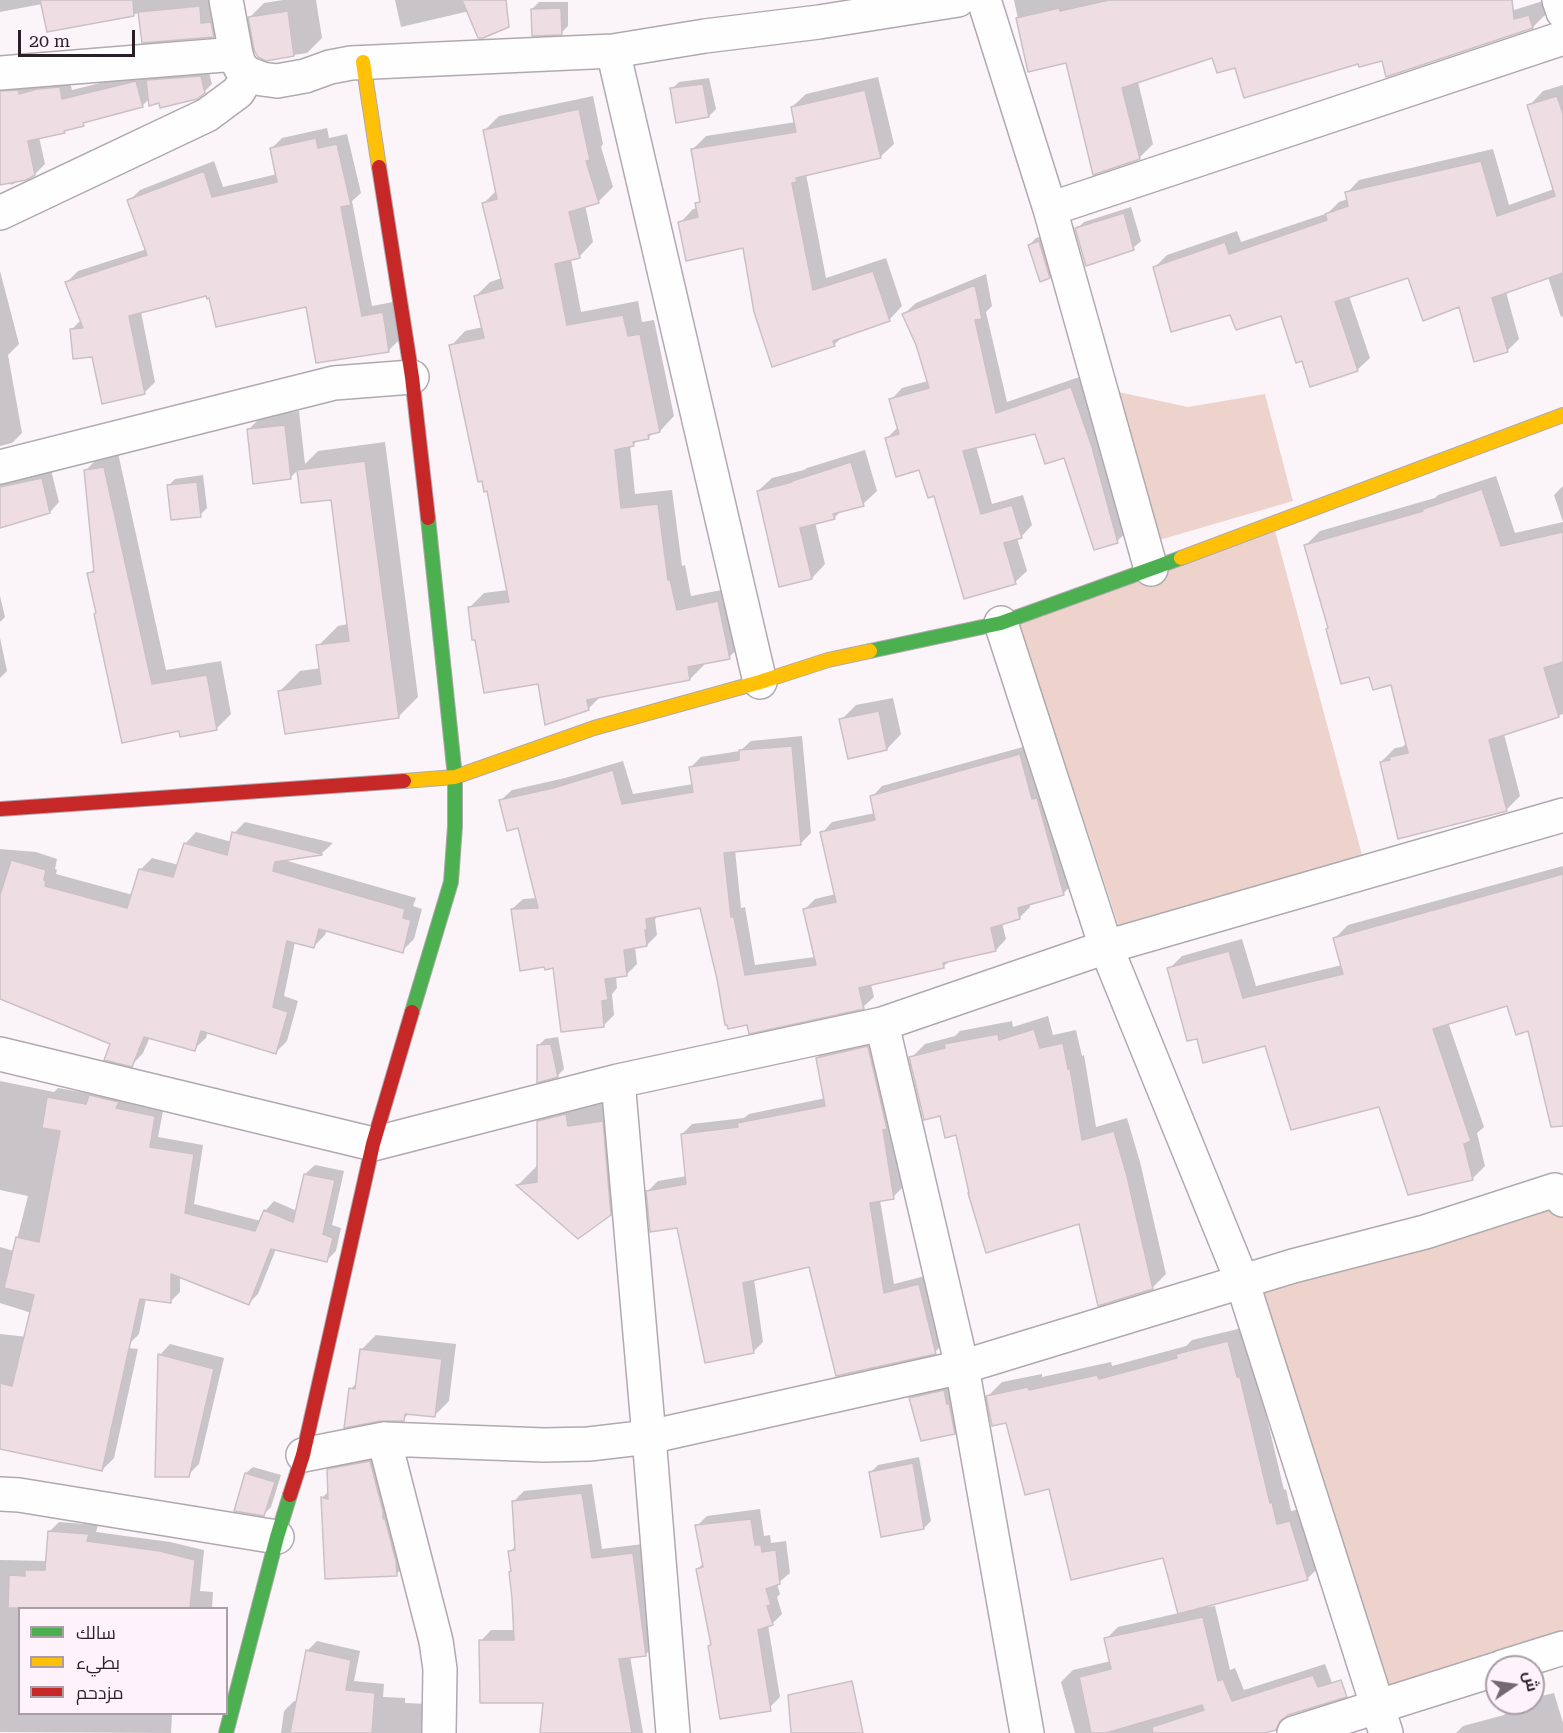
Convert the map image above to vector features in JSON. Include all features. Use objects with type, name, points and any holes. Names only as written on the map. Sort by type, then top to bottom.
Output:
[{"type":"street","points":[[0,213],[207,115],[238,93],[243,64],[226,0]]},
{"type":"street","points":[[0,73],[243,64],[262,79],[278,81],[305,76],[337,66],[363,63],[613,51],[958,0]]},
{"type":"street","points":[[984,0],[1050,209],[1151,569]]},
{"type":"street","points":[[1559,0],[1563,12]]},
{"type":"street","points":[[1050,209],[1563,38]]},
{"type":"street","points":[[613,51],[760,682]]},
{"type":"street","points":[[226,1733],[277,1537],[303,1455],[373,1144],[451,882],[455,825],[455,777],[412,377],[363,63]]},
{"type":"street","points":[[0,467],[334,384],[412,377]]},
{"type":"street","points":[[0,809],[455,777],[594,728],[760,682],[828,660],[1001,623],[1563,415]]},
{"type":"street","points":[[1001,623],[1106,947],[1242,1281],[1382,1720]]},
{"type":"street","points":[[0,1054],[373,1144],[618,1081],[882,1024],[1106,947],[1563,815]]},
{"type":"street","points":[[882,1024],[962,1367],[1027,1733]]},
{"type":"street","points":[[618,1081],[673,1733]]},
{"type":"street","points":[[303,1455],[384,1439],[544,1445],[589,1444],[649,1437],[962,1367],[1293,1266],[1425,1232],[1555,1190],[1563,1200]]},
{"type":"street","points":[[384,1439],[436,1641],[440,1669],[439,1733]]},
{"type":"street","points":[[0,1494],[20,1495],[277,1537]]},
{"type":"street","points":[[1541,1655],[1563,1648]]},
{"type":"street","points":[[1294,1733],[1382,1720],[1485,1674]]},
{"type":"shaded area","points":[[1109,390],[1188,407],[1265,394],[1293,501],[1156,541]]},
{"type":"shaded area","points":[[1273,523],[1366,870],[1124,942],[1017,618]]},
{"type":"shaded area","points":[[1563,1200],[1563,1648],[1541,1655],[1485,1655],[1485,1673],[1382,1705],[1242,1281]]},
{"type":"building","points":[[40,0],[133,0],[134,16],[47,32]]},
{"type":"building","points":[[462,0],[506,0],[509,27],[478,38]]},
{"type":"building","points":[[1109,0],[1512,0],[1514,19],[1529,15],[1533,28],[1386,77],[1382,61],[1359,67],[1358,64],[1244,98],[1235,68],[1217,73],[1212,58],[1122,88],[1140,159],[1093,175],[1066,63],[1028,72],[1016,18]]},
{"type":"building","points":[[200,6],[201,23],[211,22],[214,37],[142,43],[138,12]]},
{"type":"building","points":[[561,8],[562,35],[532,36],[531,9]]},
{"type":"building","points":[[288,11],[294,56],[266,61],[258,57],[254,50],[248,17]]},
{"type":"building","points":[[201,76],[205,93],[197,99],[160,108],[159,103],[149,106],[146,80]]},
{"type":"building","points":[[136,81],[143,107],[83,123],[84,126],[64,131],[65,133],[28,141],[35,175],[26,180],[0,185],[0,91],[18,90],[19,94],[37,89],[60,87],[62,99]]},
{"type":"building","points":[[703,84],[709,117],[676,123],[670,88]]},
{"type":"building","points":[[865,90],[881,158],[796,178],[797,182],[792,183],[813,290],[873,271],[890,321],[833,341],[835,346],[772,367],[754,312],[743,248],[686,261],[678,222],[698,217],[695,203],[700,202],[691,149],[796,132],[791,107]]},
{"type":"building","points":[[1557,96],[1563,114],[1563,273],[1492,298],[1508,352],[1474,362],[1459,307],[1423,321],[1408,278],[1335,302],[1358,371],[1310,387],[1302,361],[1296,363],[1281,316],[1236,330],[1230,315],[1171,332],[1153,267],[1225,242],[1229,254],[1327,220],[1325,214],[1348,206],[1345,192],[1481,161],[1497,216],[1555,196],[1527,105]]},
{"type":"building","points":[[579,109],[590,160],[586,161],[599,203],[569,212],[580,258],[555,264],[567,325],[623,315],[628,336],[640,334],[660,432],[648,435],[649,439],[633,442],[634,446],[615,450],[621,508],[658,504],[668,580],[670,579],[677,610],[718,601],[730,659],[688,667],[690,680],[587,700],[589,710],[545,725],[538,684],[484,693],[475,640],[472,640],[468,607],[509,602],[487,491],[484,492],[482,481],[478,482],[449,345],[484,338],[474,296],[503,288],[482,203],[497,199],[483,130]]},
{"type":"building","points":[[316,138],[318,148],[337,144],[351,205],[341,207],[362,316],[383,312],[389,352],[316,363],[306,307],[216,327],[209,298],[207,299],[206,296],[129,316],[145,394],[102,404],[92,357],[73,359],[70,329],[83,328],[65,282],[147,255],[127,200],[204,171],[212,197],[277,182],[270,148]]},
{"type":"building","points":[[1124,213],[1134,250],[1086,266],[1075,228]]},
{"type":"building","points":[[1039,241],[1050,278],[1040,282],[1028,245]]},
{"type":"building","points":[[975,285],[982,319],[975,320],[996,413],[1071,387],[1092,447],[1118,543],[1094,550],[1064,458],[1045,464],[1035,434],[963,451],[981,514],[1012,505],[1022,538],[1004,543],[1016,584],[964,599],[934,496],[928,498],[919,470],[896,477],[885,438],[899,434],[889,399],[929,388],[916,345],[902,314]]},
{"type":"building","points":[[285,425],[291,479],[253,484],[247,429]]},
{"type":"building","points":[[365,461],[399,718],[285,734],[278,691],[321,684],[316,645],[349,641],[331,500],[301,503],[297,470]]},
{"type":"building","points":[[851,462],[864,506],[833,514],[835,519],[800,528],[812,579],[779,587],[757,491]]},
{"type":"building","points":[[104,467],[152,684],[207,675],[217,730],[180,737],[179,731],[122,743],[87,573],[94,572],[84,470]]},
{"type":"building","points":[[42,478],[50,513],[0,528],[0,487]]},
{"type":"building","points":[[197,482],[201,517],[171,520],[167,485]]},
{"type":"building","points":[[1482,489],[1501,546],[1563,532],[1563,662],[1544,668],[1559,717],[1489,740],[1507,811],[1398,839],[1380,762],[1390,760],[1389,757],[1408,753],[1391,685],[1373,690],[1369,677],[1341,684],[1326,629],[1328,628],[1304,545],[1423,511],[1423,509]]},
{"type":"building","points":[[879,711],[887,750],[848,759],[839,719]]},
{"type":"building","points":[[792,746],[801,845],[724,853],[731,917],[734,917],[745,975],[816,965],[803,909],[836,902],[820,832],[875,820],[870,796],[1020,754],[1032,799],[1037,798],[1064,895],[1018,908],[1020,919],[991,928],[996,951],[943,963],[944,968],[859,988],[864,1009],[749,1034],[747,1025],[728,1029],[725,1025],[700,908],[646,919],[647,946],[624,950],[627,976],[605,979],[608,1000],[602,1001],[604,1027],[561,1032],[553,968],[545,970],[544,967],[520,971],[511,909],[538,908],[518,828],[507,831],[499,800],[553,788],[613,770],[622,804],[693,792],[689,767],[739,760],[739,750]]},
{"type":"building","points":[[232,832],[322,854],[275,862],[273,871],[405,909],[403,918],[411,920],[403,953],[319,929],[314,948],[287,941],[273,1007],[288,1012],[276,1054],[201,1031],[195,1051],[144,1037],[132,1067],[104,1060],[110,1044],[0,999],[0,895],[11,860],[46,870],[45,886],[127,908],[139,869],[173,877],[184,843],[227,855]]},
{"type":"building","points":[[1563,874],[1563,1126],[1551,1127],[1528,1031],[1516,1035],[1507,1006],[1433,1029],[1471,1141],[1464,1144],[1473,1180],[1408,1195],[1379,1107],[1291,1130],[1265,1046],[1203,1063],[1197,1039],[1187,1041],[1167,968],[1229,951],[1243,998],[1343,974],[1333,938]]},
{"type":"building","points":[[1034,1029],[1040,1048],[1063,1043],[1068,1069],[1070,1068],[1082,1140],[1114,1131],[1127,1176],[1153,1289],[1098,1306],[1079,1224],[986,1253],[968,1193],[956,1135],[945,1138],[940,1116],[924,1120],[909,1057],[945,1048],[944,1044],[998,1034],[999,1040]]},
{"type":"building","points":[[551,1044],[558,1077],[537,1083],[537,1045]]},
{"type":"building","points":[[868,1046],[887,1129],[883,1130],[894,1199],[870,1203],[884,1293],[919,1284],[936,1354],[836,1376],[809,1267],[743,1283],[754,1353],[705,1363],[677,1228],[650,1232],[646,1191],[686,1184],[681,1134],[738,1127],[737,1123],[825,1106],[816,1058]]},
{"type":"building","points":[[89,1095],[119,1102],[116,1108],[155,1116],[150,1147],[194,1154],[185,1213],[255,1231],[264,1210],[293,1222],[304,1174],[335,1180],[323,1234],[333,1238],[327,1262],[271,1249],[249,1305],[171,1274],[171,1303],[140,1299],[102,1471],[0,1449],[0,1383],[12,1386],[34,1295],[4,1288],[16,1237],[39,1242],[60,1131],[42,1128],[47,1097],[86,1104]]},
{"type":"building","points":[[566,1114],[568,1126],[603,1121],[611,1215],[578,1239],[516,1185],[537,1182],[537,1121]]},
{"type":"building","points":[[1228,1341],[1237,1377],[1240,1377],[1277,1524],[1290,1521],[1308,1580],[1178,1614],[1163,1558],[1071,1580],[1049,1489],[1025,1495],[1006,1423],[992,1426],[986,1396],[1028,1387],[1029,1390],[1097,1375],[1099,1379],[1177,1358],[1176,1354]]},
{"type":"building","points":[[360,1349],[442,1359],[435,1417],[405,1414],[404,1421],[381,1421],[344,1428],[349,1388],[355,1389]]},
{"type":"building","points":[[158,1354],[214,1369],[189,1477],[155,1477]]},
{"type":"building","points":[[944,1390],[955,1434],[921,1441],[909,1398]]},
{"type":"building","points":[[370,1461],[383,1519],[385,1519],[396,1561],[397,1576],[325,1579],[321,1497],[328,1499],[327,1469]]},
{"type":"building","points":[[913,1463],[924,1529],[881,1537],[869,1472]]},
{"type":"building","points":[[245,1473],[275,1482],[264,1516],[234,1511]]},
{"type":"building","points":[[582,1493],[592,1558],[633,1553],[646,1656],[619,1659],[632,1733],[540,1733],[543,1703],[480,1703],[479,1640],[514,1640],[508,1551],[515,1550],[512,1501]]},
{"type":"building","points":[[751,1519],[755,1545],[761,1545],[762,1552],[776,1550],[780,1584],[766,1589],[771,1605],[767,1606],[773,1625],[758,1630],[771,1711],[720,1719],[708,1646],[711,1645],[696,1569],[703,1567],[695,1525]]},
{"type":"building","points":[[48,1531],[89,1534],[87,1541],[160,1551],[195,1560],[190,1607],[8,1608],[9,1575],[25,1576],[25,1570],[45,1570]]},
{"type":"building","points":[[1203,1617],[1218,1681],[1223,1679],[1232,1701],[1313,1675],[1318,1687],[1341,1680],[1347,1697],[1288,1715],[1280,1721],[1276,1730],[1265,1733],[1153,1733],[1152,1727],[1204,1710],[1202,1705],[1106,1733],[1091,1733],[1079,1677],[1111,1669],[1104,1638]]},
{"type":"building","points":[[306,1650],[351,1660],[346,1690],[375,1693],[372,1733],[290,1733]]},
{"type":"building","points":[[852,1681],[863,1733],[791,1733],[788,1695]]},
{"type":"traffic: fast","points":[[412,1012],[451,882],[455,826],[455,777],[428,518]]},
{"type":"traffic: fast","points":[[870,651],[1001,623],[1181,558]]},
{"type":"traffic: fast","points":[[226,1733],[290,1495]]},
{"type":"traffic: slow","points":[[363,62],[379,167]]},
{"type":"traffic: slow","points":[[1181,558],[1563,415]]},
{"type":"traffic: slow","points":[[404,781],[455,777],[594,728],[760,682],[828,660],[870,651]]},
{"type":"traffic: jam","points":[[379,167],[412,377],[428,518]]},
{"type":"traffic: jam","points":[[0,809],[404,781]]},
{"type":"traffic: jam","points":[[290,1495],[303,1455],[373,1144],[412,1012]]}]
